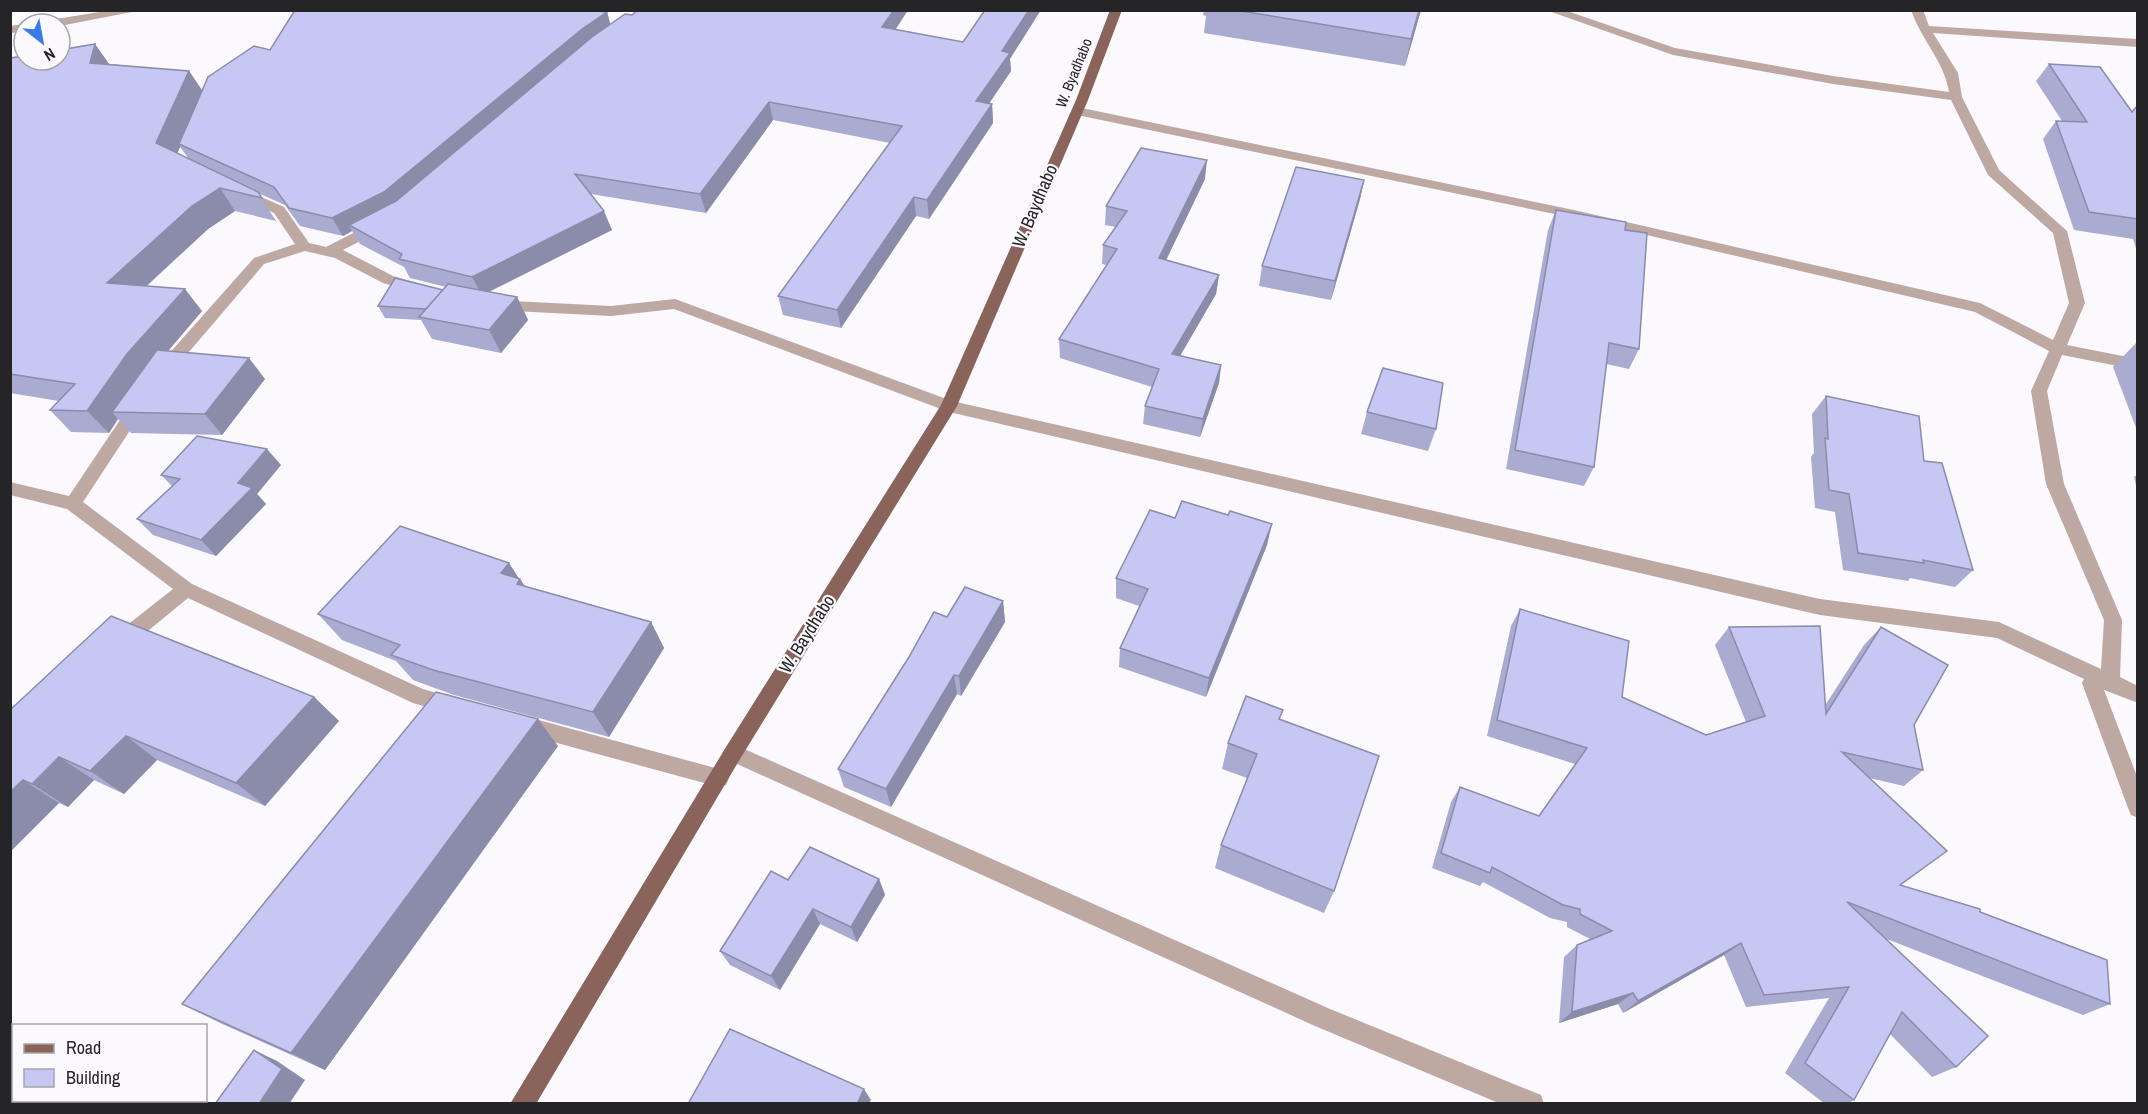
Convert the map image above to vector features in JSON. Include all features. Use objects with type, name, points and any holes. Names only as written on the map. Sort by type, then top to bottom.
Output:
[{"type":"main road","name":"W. Byadhabo","points":[[1061,148],[1116,10]]},
{"type":"main road","name":"W. Baydhabo","points":[[522,1104],[733,753],[949,406],[1061,148]]},
{"type":"street","points":[[72,20],[137,10]]},
{"type":"street","points":[[1551,10],[1673,51],[1833,80],[1956,97]]},
{"type":"street","points":[[1917,10],[1924,29],[1952,73],[1956,97],[1993,172],[2060,231],[2077,303],[2039,391],[2055,484],[2113,620],[2110,681]]},
{"type":"street","points":[[1924,29],[2138,43]]},
{"type":"street","points":[[1077,111],[1574,214],[1980,308],[2056,348],[2138,365]]},
{"type":"street","points":[[225,185],[279,210],[304,246]]},
{"type":"street","points":[[328,252],[390,220]]},
{"type":"street","points":[[73,504],[151,386],[259,261],[304,246],[339,255],[388,280],[432,291]]},
{"type":"street","points":[[476,302],[611,310],[675,304],[949,406],[1820,607],[1999,630],[2138,695]]},
{"type":"street","points":[[10,488],[41,494],[73,504],[186,589],[420,697],[466,710]]},
{"type":"street","points":[[103,656],[186,589]]},
{"type":"street","points":[[2110,681],[2092,683],[2138,808]]},
{"type":"street","points":[[501,719],[719,778]]},
{"type":"street","points":[[733,753],[1323,1018],[1532,1104]]},
{"type":"building","points":[[295,10],[593,10],[607,12],[582,29],[384,192],[332,218],[289,208],[274,187],[179,144],[208,77],[254,46],[270,50]]},
{"type":"building","points":[[638,10],[894,10],[882,27],[963,42],[985,10],[1029,10],[1002,51],[1010,53],[976,101],[992,104],[927,200],[914,197],[837,310],[778,296],[902,126],[769,102],[700,194],[575,174],[604,211],[472,277],[399,259],[402,254],[349,225],[396,201],[592,37],[625,14],[632,15]]},
{"type":"building","points":[[1235,10],[1419,10],[1411,39]]},
{"type":"building","points":[[95,44],[90,63],[189,71],[156,143],[258,192],[262,198],[220,188],[192,206],[107,283],[185,289],[127,354],[87,411],[50,410],[75,384],[10,374],[10,58],[12,58],[12,72],[72,72],[72,48]]},
{"type":"building","points":[[2049,64],[2100,67],[2132,112],[2138,105],[2138,219],[2089,212],[2056,121],[2087,122]]},
{"type":"building","points":[[1141,148],[1207,160],[1159,258],[1219,275],[1172,354],[1221,365],[1203,419],[1145,406],[1159,369],[1059,339],[1117,249],[1103,245],[1127,211],[1106,206]]},
{"type":"building","points":[[1296,167],[1364,180],[1335,281],[1262,266]]},
{"type":"building","points":[[1556,210],[1626,222],[1625,230],[1647,233],[1639,349],[1609,343],[1594,467],[1515,450]]},
{"type":"building","points":[[395,278],[443,290],[426,309],[378,306]]},
{"type":"building","points":[[448,284],[517,297],[489,330],[419,317]]},
{"type":"building","points":[[157,350],[249,358],[205,414],[112,412]]},
{"type":"building","points":[[1383,368],[1443,383],[1436,429],[1367,412]]},
{"type":"building","points":[[1826,396],[1919,416],[1924,461],[1942,463],[1973,570],[1923,560],[1924,563],[1858,553],[1849,494],[1829,490],[1825,438],[1828,439]]},
{"type":"building","points":[[197,436],[267,449],[238,483],[252,488],[201,540],[137,519],[180,479],[161,475]]},
{"type":"building","points":[[1182,501],[1228,515],[1230,511],[1272,524],[1209,678],[1120,648],[1148,589],[1116,578],[1150,510],[1175,518]]},
{"type":"building","points":[[400,526],[509,563],[501,573],[520,579],[517,584],[651,622],[593,712],[433,670],[391,655],[400,645],[318,614]]},
{"type":"building","points":[[965,587],[1003,601],[959,676],[954,675],[886,789],[838,769],[909,657],[934,612],[947,617]]},
{"type":"building","points":[[1520,609],[1629,641],[1622,697],[1706,735],[1765,716],[1729,627],[1820,626],[1826,714],[1881,627],[1948,665],[1914,725],[1923,770],[1842,752],[1947,851],[1900,885],[1980,909],[1980,912],[2107,960],[2110,1004],[1847,902],[1988,1036],[1956,1067],[1902,1012],[1854,1100],[1805,1063],[1849,987],[1764,995],[1741,943],[1638,1001],[1633,993],[1572,1012],[1577,945],[1612,931],[1580,914],[1580,909],[1563,905],[1492,867],[1490,873],[1441,853],[1460,787],[1539,816],[1587,748],[1497,720]]},
{"type":"building","points":[[111,616],[314,697],[236,783],[126,736],[90,771],[59,757],[32,784],[23,780],[10,792],[10,710]]},
{"type":"building","points":[[436,692],[538,719],[291,1053],[182,1004]]},
{"type":"building","points":[[1246,696],[1283,710],[1279,719],[1379,756],[1334,891],[1221,845],[1257,754],[1228,743]]},
{"type":"building","points":[[810,847],[879,879],[851,927],[813,909],[771,976],[720,951],[771,871],[788,880]]},
{"type":"building","points":[[730,1029],[864,1089],[857,1104],[688,1104]]},
{"type":"building","points":[[10,1049],[12,1050],[12,1100],[10,1099]]},
{"type":"building","points":[[254,1050],[282,1069],[259,1104],[215,1104]]},
{"type":"building","points":[[16,1102],[120,1102],[124,1104],[19,1104]]}]
